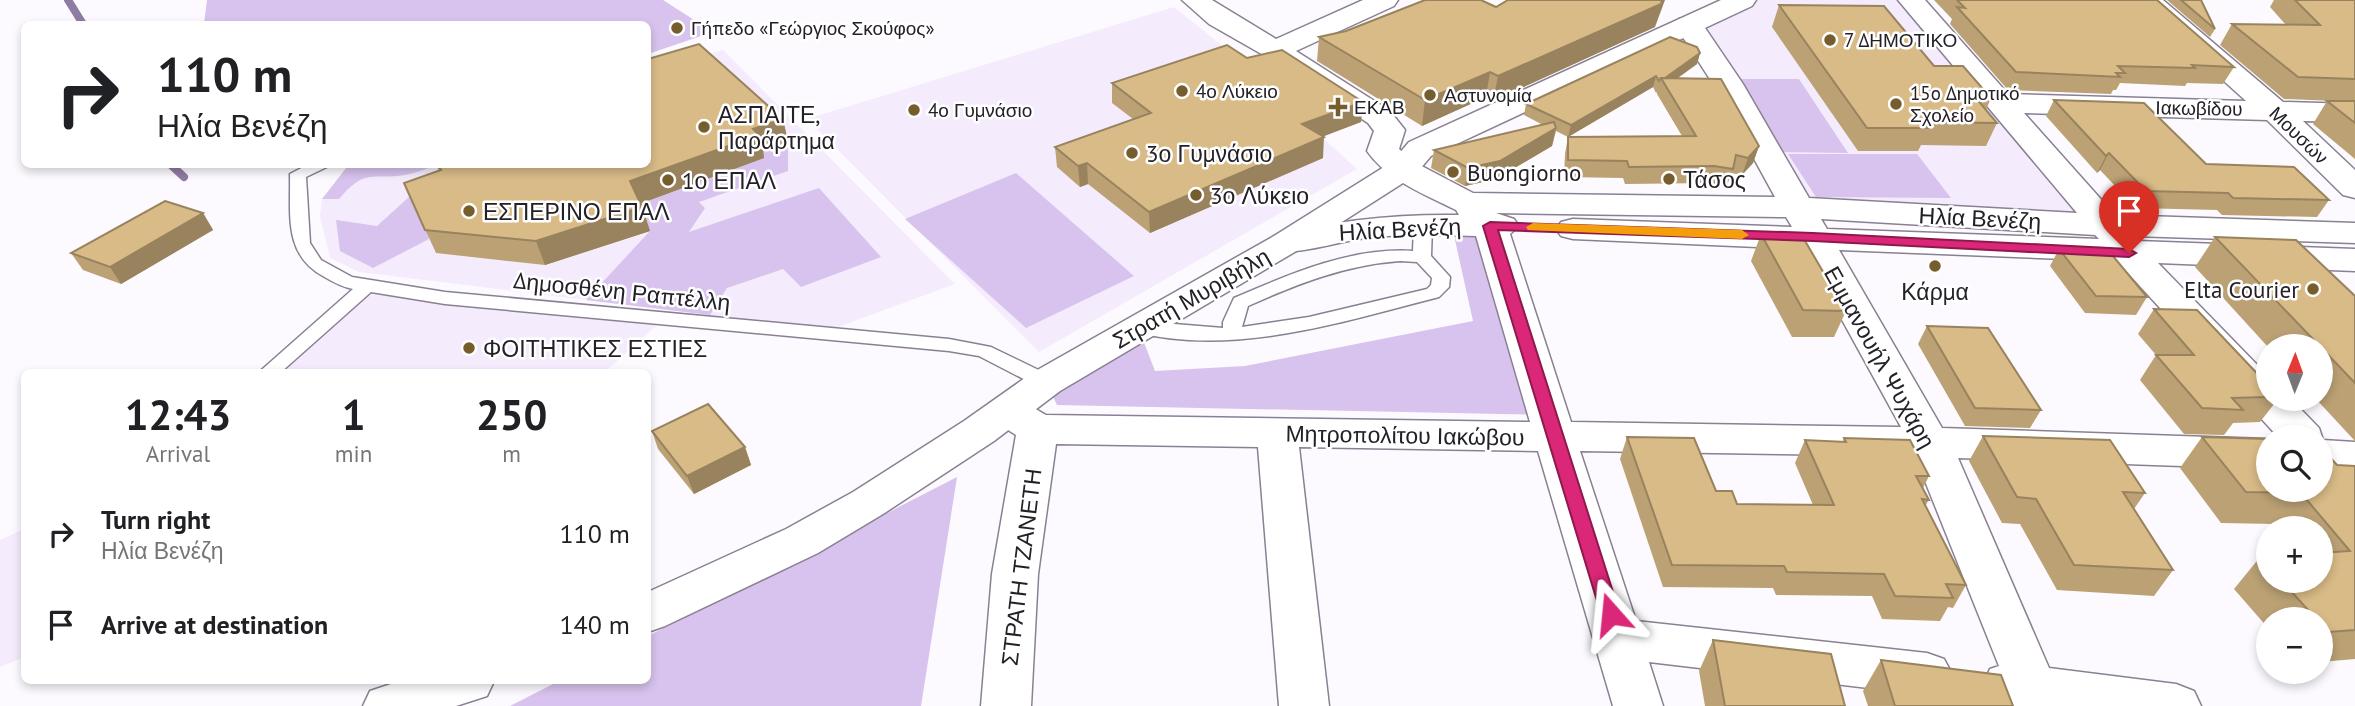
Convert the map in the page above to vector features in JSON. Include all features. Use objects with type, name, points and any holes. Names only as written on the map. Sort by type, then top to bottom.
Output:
[{"type":"street","points":[[1195,0],[1219,18],[1275,50],[1386,123],[1390,130],[1383,151],[1403,169]]},
{"type":"street","points":[[1275,50],[1385,0]]},
{"type":"street","points":[[1911,0],[2129,253],[2292,425]]},
{"type":"street","name":"Μουσών","points":[[2147,0],[2274,110],[2355,188]]},
{"type":"street","name":"Στρατή Μυριβήλη","points":[[651,611],[802,541],[922,470],[1023,420],[1046,382],[1286,243],[1403,169],[1420,149],[1720,7]]},
{"type":"street","name":"Εμμανουήλ Ψυχάρη","points":[[1720,7],[1728,84],[1930,442],[2034,696]]},
{"type":"street","name":"Ιακωβίδου","points":[[2000,103],[2355,113]]},
{"type":"street","name":"Ηλία Βενέζη","points":[[1403,169],[1478,215]]},
{"type":"street","points":[[1334,213],[1440,211],[1478,215],[1555,437],[1638,706]]},
{"type":"street","name":"Ηλία Βενέζη","points":[[1286,243],[1341,230],[1422,242],[1478,215],[2104,225],[2355,233]]},
{"type":"street","name":"Ηλία Βενέζη","points":[[1805,222],[2129,253],[2355,260]]},
{"type":"street","name":"Μητροπολίτου Ιακώβου","points":[[1023,420],[1277,433],[1930,442],[2256,454]]},
{"type":"street","name":"ΣΤΡΑΤΗ ΤΖΑΝΕΤΗ","points":[[1006,706],[1023,420]]},
{"type":"street","points":[[1277,433],[1304,706]]},
{"type":"street","points":[[2333,456],[2355,457]]},
{"type":"street","points":[[2333,470],[2355,495]]},
{"type":"street","points":[[1619,639],[2034,696],[2176,706]]},
{"type":"street","points":[[388,706],[459,684]]},
{"type":"lane","name":"Δημοσθένη Ραπτέλλη","points":[[292,169],[301,243],[314,264],[346,282],[445,298],[949,345],[984,351],[1046,382]]},
{"type":"lane","points":[[1138,327],[1233,334],[1293,326],[1433,293],[1440,287],[1441,277],[1422,242],[1398,255],[1352,262],[1288,282],[1240,302],[1232,322],[1233,334]]},
{"type":"lane","points":[[273,369],[368,285]]},
{"type":"shaded area","name":"Γήπεδο «Γεώργιος Σκούφος»","points":[[207,0],[663,0],[713,32],[651,53],[651,21],[204,21]]},
{"type":"shaded area","points":[[1756,0],[1901,0],[2093,219],[1805,203],[1701,30]]},
{"type":"shaded area","points":[[1174,7],[1220,44],[1357,169],[1039,352],[807,119]]},
{"type":"shaded area","points":[[723,50],[955,284],[830,330],[359,272],[330,258],[320,216],[322,199],[346,168],[651,168],[651,71]]},
{"type":"shaded area","points":[[1734,79],[1799,79],[1848,153],[1777,152]]},
{"type":"shaded area","points":[[788,142],[788,171],[699,202],[705,208],[689,232],[819,188],[881,257],[801,287],[783,269],[727,288],[710,315],[586,300],[650,231],[637,205],[764,158],[758,152]]},
{"type":"shaded area","points":[[1788,154],[1917,154],[1951,198],[1816,197]]},
{"type":"shaded area","points":[[346,168],[428,168],[405,175],[362,179],[339,199],[322,199]]},
{"type":"shaded area","points":[[1016,173],[1134,276],[1026,328],[905,219]]},
{"type":"shaded area","points":[[422,193],[429,239],[373,268],[340,251],[336,220],[377,226],[409,197]]},
{"type":"shaded area","points":[[1455,226],[1490,226],[1548,415],[1057,405],[1046,382],[1138,327],[1155,371],[1245,366],[1473,321],[1455,240]]},
{"type":"shaded area","name":"ΦΟΙΤΗΤΙΚΕΣ ΕΣΤΙΕΣ","points":[[364,292],[658,324],[608,369],[287,369]]},
{"type":"shaded area","points":[[957,477],[921,706],[510,706],[553,684],[651,684],[651,634]]},
{"type":"shaded area","points":[[21,530],[21,658],[0,667],[0,540]]},
{"type":"building","points":[[1425,0],[1481,0],[1496,7],[1508,0],[1662,0],[1661,4],[1498,76],[1490,72],[1425,100],[1319,37],[1346,31]]},
{"type":"building","points":[[1957,0],[2157,0],[2234,67],[2118,66],[2125,73],[2116,73],[2120,77],[2016,72],[1957,7],[1965,8]]},
{"type":"building","points":[[2181,0],[2201,0],[2215,29]]},
{"type":"building","points":[[2295,0],[2355,0],[2355,79],[2298,77],[2232,24],[2320,25]]},
{"type":"building","points":[[1779,5],[1884,6],[1934,66],[1963,66],[1991,98],[1975,97],[1997,123],[1923,122],[1928,128],[1867,128]]},
{"type":"building","points":[[1670,37],[1697,47],[1700,53],[1665,78],[1659,81],[1656,76],[1571,125],[1526,104]]},
{"type":"building","points":[[699,44],[783,119],[753,129],[759,135],[630,181],[642,207],[536,241],[425,230],[404,183],[441,170],[440,168],[651,168],[651,58]]},
{"type":"building","points":[[1227,45],[1247,58],[1282,50],[1363,102],[1302,124],[1324,137],[1149,212],[1087,163],[1078,166],[1055,147],[1151,113],[1112,83]]},
{"type":"building","points":[[1661,78],[1721,79],[1759,146],[1748,158],[1736,155],[1733,169],[1714,166],[1629,167],[1627,161],[1568,160],[1568,137],[1696,136]]},
{"type":"building","points":[[2054,100],[2144,103],[2206,164],[2294,167],[2329,200],[2233,198],[2228,193],[2146,191],[2109,153],[2106,156]]},
{"type":"building","points":[[2327,101],[2355,101],[2355,123]]},
{"type":"building","points":[[1554,122],[1556,128],[1500,161],[1468,168],[1434,150]]},
{"type":"building","points":[[165,201],[203,213],[110,267],[71,253]]},
{"type":"building","points":[[1761,234],[1801,234],[1846,311],[1803,310]]},
{"type":"building","points":[[2215,237],[2296,240],[2355,296],[2355,383],[2333,360],[2333,334],[2308,334]]},
{"type":"building","points":[[2059,249],[2108,250],[2147,297],[2096,296]]},
{"type":"building","points":[[2154,309],[2197,310],[2256,372],[2256,397],[2232,398],[2243,410],[2202,408],[2156,355],[2194,355]]},
{"type":"building","points":[[1927,326],[1988,328],[2041,410],[1975,408]]},
{"type":"building","points":[[708,404],[745,447],[687,476],[652,431]]},
{"type":"building","points":[[1983,436],[2110,440],[2145,493],[2123,492],[2173,570],[2074,565],[2036,499],[2017,497]]},
{"type":"building","points":[[1627,437],[1694,438],[1716,491],[1732,491],[1737,504],[1834,505],[1805,440],[1910,440],[1929,476],[1916,476],[1929,500],[1922,499],[1966,585],[1946,584],[1953,598],[1895,596],[1884,574],[1787,572],[1784,566],[1672,565]]},
{"type":"building","points":[[2202,437],[2256,439],[2256,492],[2246,492]]},
{"type":"building","points":[[2333,461],[2337,465],[2355,466],[2355,630],[2333,632],[2333,607],[2305,607],[2293,593],[2333,593],[2333,552],[2350,551],[2333,531],[2333,516],[2320,516],[2309,502],[2333,502]]},
{"type":"building","points":[[1713,640],[1831,654],[1845,706],[1725,706]]},
{"type":"building","points":[[1881,660],[2001,675],[2013,706],[1895,706]]},
{"type":"waterway","points":[[68,0],[81,21]]},
{"type":"waterway","points":[[174,168],[184,177]]},
{"type":"slow traffic","points":[[1533,227],[1742,235]]},
{"type":"place","name":"Γήπεδο «Γεώργιος Σκούφος»","points":[[677,28]]},
{"type":"place","name":"7 ΔΗΜΟΤΙΚΟ","points":[[1830,40]]},
{"type":"place","name":"4ο Λύκειο","points":[[1182,91]]},
{"type":"place","name":"Αστυνομία","points":[[1430,95]]},
{"type":"place","name":"15o Δημοτικό Σχολείο","points":[[1896,104]]},
{"type":"place","name":"ΕΚΑΒ","points":[[1338,107]]},
{"type":"place","name":"4ο Γυμνάσιο","points":[[914,110]]},
{"type":"place","name":"ΑΣΠΑΙΤΕ, Παράρτημα","points":[[704,127]]},
{"type":"place","name":"3ο Γυμνάσιο","points":[[1132,153]]},
{"type":"place","name":"Buongiorno","points":[[1453,172]]},
{"type":"place","name":"Τάσος","points":[[1669,179]]},
{"type":"place","name":"1ο ΕΠΑΛ","points":[[668,180]]},
{"type":"place","name":"3ο Λύκειο","points":[[1196,195]]},
{"type":"place","name":"ΕΣΠΕΡΙΝΟ ΕΠΑΛ","points":[[469,211]]},
{"type":"place","name":"Κάρμα","points":[[1935,266]]},
{"type":"place","name":"Elta Courier","points":[[2313,289]]},
{"type":"place","name":"ΦΟΙΤΗΤΙΚΕΣ ΕΣΤΙΕΣ","points":[[469,348]]},
{"type":"route","points":[[1611,614],[1490,226],[1813,237],[2129,253]]}]
